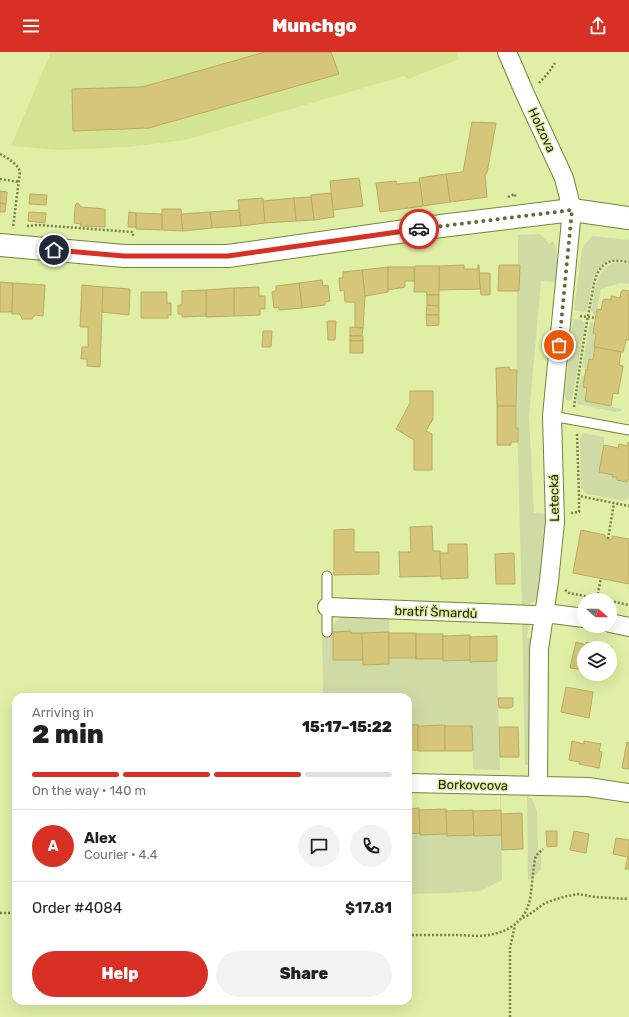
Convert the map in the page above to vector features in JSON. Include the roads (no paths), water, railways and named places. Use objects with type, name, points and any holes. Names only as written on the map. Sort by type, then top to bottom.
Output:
[{"type":"street","name":"Holzova","points":[[507,52],[564,178],[572,210]]},
{"type":"street","points":[[6,238],[124,256],[228,256],[572,210],[629,218]]},
{"type":"street","name":"Letecká","points":[[538,786],[539,649],[549,581],[555,522],[552,416],[572,210]]},
{"type":"street","name":"bratří Šmardů","points":[[327,607],[534,615],[553,614],[577,617]]},
{"type":"street","points":[[617,624],[629,627]]},
{"type":"street","name":"Borkovcova","points":[[412,783],[588,787],[629,793]]},
{"type":"lane","points":[[552,416],[629,430]]},
{"type":"lane","points":[[327,632],[328,576]]}]
